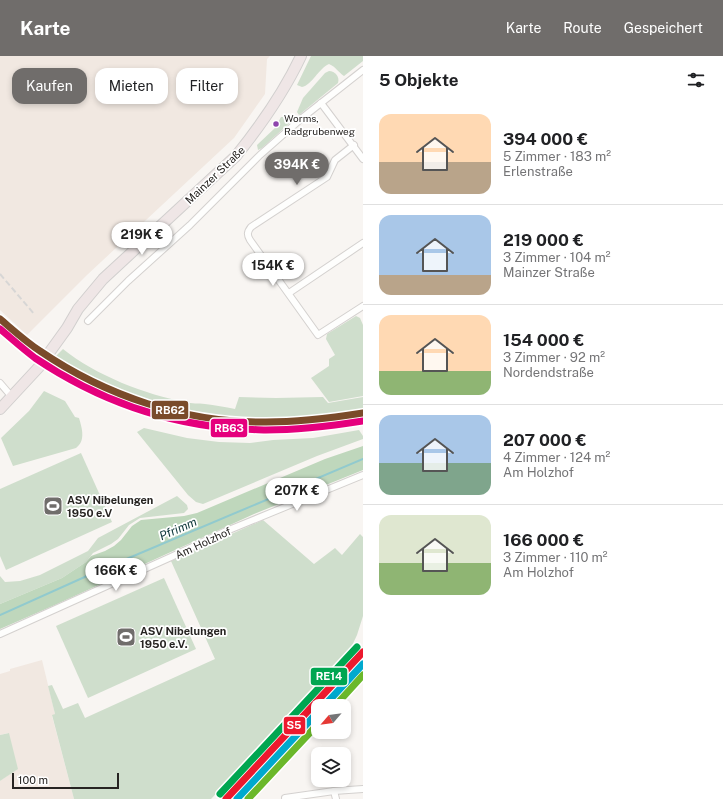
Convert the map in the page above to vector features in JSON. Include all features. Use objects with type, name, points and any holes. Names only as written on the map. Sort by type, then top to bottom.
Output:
[{"type":"main road","name":"Mainzer Straße","points":[[48,353],[67,328],[78,309],[103,279],[236,156],[267,116],[301,56]]},
{"type":"main road","points":[[0,409],[39,367]]},
{"type":"street","name":"Mainzer Straße","points":[[88,321],[260,155],[302,118],[363,70]]},
{"type":"street","points":[[321,103],[363,159]]},
{"type":"street","points":[[354,145],[335,160],[327,177],[251,228],[248,232],[250,240],[318,335],[362,307],[363,314]]},
{"type":"street","points":[[289,293],[363,243]]},
{"type":"street","points":[[0,383],[12,397]]},
{"type":"street","name":"Am Holzhof","points":[[0,634],[171,558],[224,532],[363,475]]},
{"type":"street","points":[[285,798],[334,791],[363,789]]},
{"type":"street","points":[[334,791],[336,799]]},
{"type":"shaded area","points":[[0,56],[270,56],[267,59],[265,94],[234,138],[87,275],[27,335],[0,310]]},
{"type":"shaded area","points":[[42,660],[55,714],[52,716],[74,799],[0,799],[0,781],[17,769],[8,733],[0,735],[0,674],[10,671],[10,669]]},
{"type":"green space","points":[[311,56],[363,56],[363,61],[344,76],[329,64],[325,66],[306,86],[302,87],[297,85]]},
{"type":"green space","points":[[329,71],[336,75],[338,83],[299,115],[297,112],[303,98],[325,73]]},
{"type":"green space","points":[[281,117],[291,117],[294,119],[258,150],[257,145],[275,128]]},
{"type":"green space","points":[[356,316],[360,318],[363,325],[363,396],[329,402],[311,378],[329,366],[329,359],[335,355],[326,339],[327,334]]},
{"type":"green space","points":[[63,349],[90,367],[122,383],[154,394],[188,403],[235,409],[239,397],[323,397],[328,403],[363,397],[363,410],[281,419],[226,416],[171,408],[133,397],[87,376],[55,357]]},
{"type":"green space","points":[[44,391],[65,401],[75,417],[79,418],[82,434],[81,442],[76,448],[13,466],[1,438],[29,411]]},
{"type":"green space","points":[[144,428],[187,438],[219,442],[250,443],[313,438],[359,430],[363,436],[363,439],[317,456],[203,504],[196,502],[188,495],[137,432]]},
{"type":"green space","points":[[363,446],[363,470],[254,514],[0,629],[0,604],[62,578],[86,562],[91,556],[114,546],[132,526],[141,520],[184,516],[197,513],[325,459]]},
{"type":"green space","name":"ASV Nibelungen 1950 e.V","points":[[81,453],[112,522],[6,570],[0,556],[0,489]]},
{"type":"green space","points":[[177,496],[187,505],[188,509],[184,513],[140,518],[129,525],[118,539],[93,553],[86,562],[62,578],[0,604],[0,576],[5,582],[20,581],[40,575],[88,551],[98,538]]},
{"type":"green space","points":[[263,520],[314,564],[335,548],[342,555],[360,534],[363,537],[363,616],[357,635],[349,652],[211,799],[74,799],[52,715],[55,714],[48,686],[52,685],[63,709],[78,703],[85,718],[215,659],[171,561]]},
{"type":"green space","name":"ASV Nibelungen 1950 e.V.","points":[[164,578],[196,649],[88,698],[56,626]]},
{"type":"green space","points":[[9,733],[18,769],[0,781],[0,735]]},
{"type":"waterway","name":"Pfrimm","points":[[0,615],[98,571],[363,459]]},
{"type":"tunnel","points":[[39,367],[49,353]]},
{"type":"railway","points":[[0,274],[35,315]]},
{"type":"railway","points":[[0,334],[67,380],[87,391],[131,409],[173,421],[228,429],[273,431],[307,429],[363,422]]},
{"type":"transit line","name":"RB62","points":[[0,319],[20,336],[65,367],[119,394],[177,412],[206,418],[266,422],[339,417],[363,413]]},
{"type":"transit line","name":"RB63","points":[[0,329],[35,358],[82,386],[132,407],[185,422],[239,429],[278,430],[363,421]]},
{"type":"transit line","name":"RE14","points":[[220,794],[357,647]]},
{"type":"transit line","name":"S5","points":[[226,799],[363,652]]},
{"type":"transit line","points":[[330,699],[363,664]]},
{"type":"transit line","points":[[341,699],[363,675]]},
{"type":"transit line","points":[[237,799],[311,720]]},
{"type":"transit line","points":[[248,799],[311,732]]},
{"type":"place","name":"Worms, Radgrubenweg","points":[[276,124]]},
{"type":"place","name":"ASV Nibelungen 1950 e.V","points":[[53,506]]},
{"type":"place","name":"ASV Nibelungen 1950 e.V.","points":[[126,637]]}]
